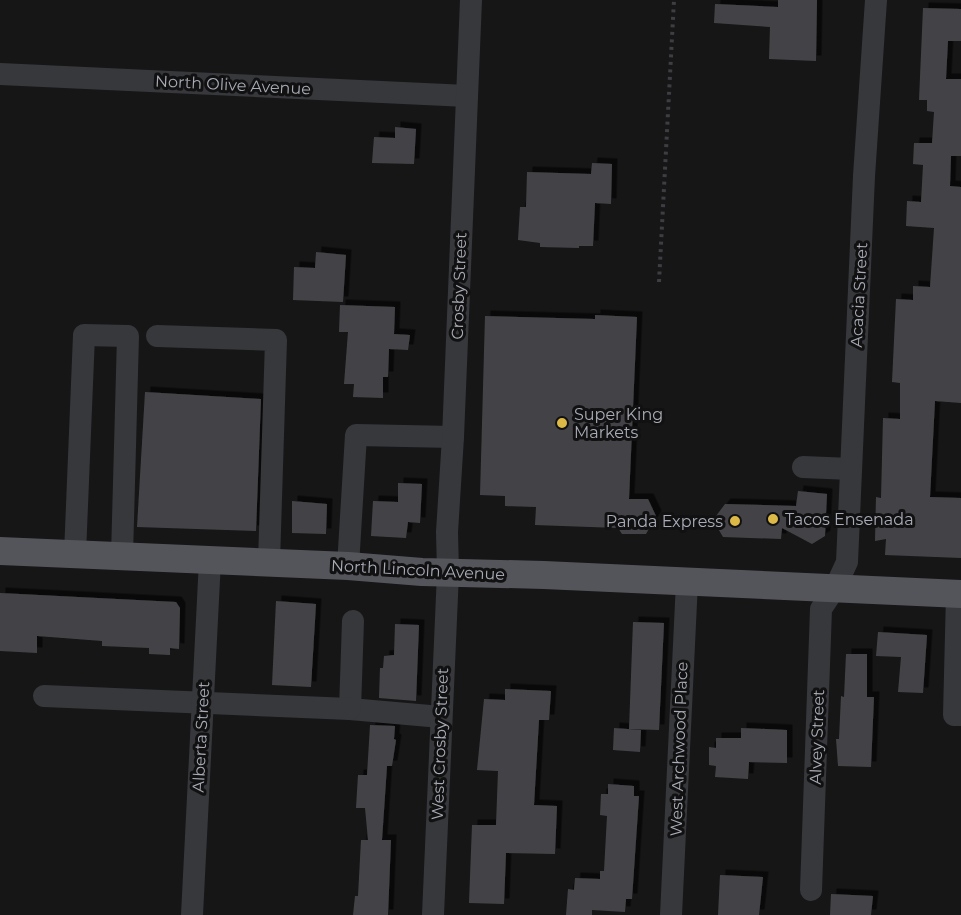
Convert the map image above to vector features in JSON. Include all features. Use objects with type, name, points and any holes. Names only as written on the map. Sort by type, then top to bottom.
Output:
[{"type":"main road","name":"North Lincoln Avenue","points":[[0,551],[269,562],[447,573],[959,594]]},
{"type":"street","name":"Crosby Street","points":[[447,573],[471,0]]},
{"type":"street","name":"Acacia Street","points":[[835,588],[847,562],[864,167],[876,0]]},
{"type":"street","name":"North Olive Avenue","points":[[0,74],[467,96]]},
{"type":"street","points":[[75,554],[84,335],[128,336],[122,556]]},
{"type":"street","points":[[157,336],[276,340],[269,562]]},
{"type":"street","points":[[348,566],[356,435],[453,437]]},
{"type":"street","points":[[803,467],[851,469]]},
{"type":"street","name":"Alberta Street","points":[[192,915],[210,560]]},
{"type":"street","name":"West Crosby Street","points":[[433,915],[447,573]]},
{"type":"street","name":"West Archwood Place","points":[[672,915],[687,582]]},
{"type":"street","name":"Alvey Street","points":[[811,890],[821,609],[835,588]]},
{"type":"street","points":[[959,594],[954,715],[961,715]]},
{"type":"street","points":[[350,709],[352,621]]},
{"type":"street","points":[[44,696],[350,709],[441,717]]},
{"type":"path","points":[[659,282],[674,0]]},
{"type":"building","points":[[778,0],[817,0],[816,61],[769,59],[770,27],[714,23],[715,4],[778,7]]},
{"type":"building","points":[[923,8],[961,9],[961,41],[948,41],[946,79],[961,79],[961,156],[951,156],[950,186],[961,187],[961,403],[935,401],[930,497],[961,498],[961,558],[885,555],[886,539],[875,541],[876,497],[881,498],[883,418],[900,419],[900,383],[892,382],[896,299],[913,300],[913,286],[930,287],[934,228],[906,226],[907,201],[921,202],[923,165],[913,164],[914,143],[932,143],[934,112],[927,111],[927,100],[919,100]]},
{"type":"building","points":[[395,127],[416,129],[414,164],[372,163],[374,137],[395,138]]},
{"type":"building","points":[[592,163],[612,164],[611,204],[595,203],[593,246],[540,247],[540,243],[518,240],[520,207],[526,207],[527,172],[591,174]]},
{"type":"building","points":[[316,252],[346,255],[343,302],[293,300],[294,267],[315,268]]},
{"type":"building","points":[[340,305],[395,307],[394,334],[410,335],[408,350],[389,349],[388,377],[383,377],[383,398],[353,397],[354,384],[344,384],[348,332],[339,332]]},
{"type":"building","points":[[595,315],[637,317],[629,499],[648,499],[656,516],[646,534],[622,534],[618,528],[535,525],[536,507],[505,506],[505,496],[480,495],[485,316],[595,319]]},
{"type":"building","points":[[145,392],[261,399],[256,531],[137,527]]},
{"type":"building","points":[[398,483],[422,484],[420,523],[408,522],[406,538],[371,536],[373,501],[398,502]]},
{"type":"building","points":[[798,491],[827,494],[825,536],[812,544],[782,528],[781,539],[723,537],[713,520],[725,504],[796,506]]},
{"type":"building","points":[[292,501],[327,504],[326,534],[292,533]]},
{"type":"building","points":[[0,593],[176,602],[180,608],[179,649],[170,648],[170,655],[149,654],[149,648],[102,646],[102,641],[37,636],[37,653],[0,651]]},
{"type":"building","points":[[276,601],[316,604],[311,687],[272,685]]},
{"type":"building","points":[[633,622],[664,623],[659,730],[629,729]]},
{"type":"building","points":[[395,624],[419,625],[416,701],[379,698],[380,668],[383,668],[384,656],[394,655]]},
{"type":"building","points":[[878,632],[927,635],[923,693],[898,692],[901,657],[876,656]]},
{"type":"building","points":[[846,654],[867,654],[867,697],[874,697],[871,767],[838,766],[836,739],[839,739],[841,696],[844,697]]},
{"type":"building","points":[[505,689],[551,691],[549,720],[539,720],[534,805],[557,806],[555,854],[506,853],[504,904],[469,903],[472,825],[496,825],[498,771],[477,770],[484,699],[505,700]]},
{"type":"building","points":[[370,725],[395,726],[394,739],[396,740],[392,766],[387,766],[382,840],[391,840],[388,915],[353,915],[355,896],[358,896],[361,840],[368,840],[365,808],[356,808],[358,775],[367,775]]},
{"type":"building","points":[[614,728],[641,730],[640,752],[613,750]]},
{"type":"building","points":[[741,728],[787,730],[787,763],[749,762],[748,779],[715,777],[716,766],[709,765],[709,747],[716,748],[716,738],[741,738]]},
{"type":"building","points":[[608,784],[634,786],[634,796],[639,796],[632,899],[626,899],[625,912],[592,910],[592,915],[566,915],[568,889],[574,890],[575,878],[600,879],[600,871],[604,871],[607,816],[600,815],[601,794],[608,794]]},
{"type":"building","points":[[720,875],[763,877],[759,915],[718,915]]},
{"type":"building","points":[[831,894],[873,896],[871,915],[830,915]]},
{"type":"place","name":"Super King Markets","points":[[562,423]]},
{"type":"place","name":"Tacos Ensenada","points":[[773,519]]},
{"type":"place","name":"Panda Express","points":[[735,521]]}]
